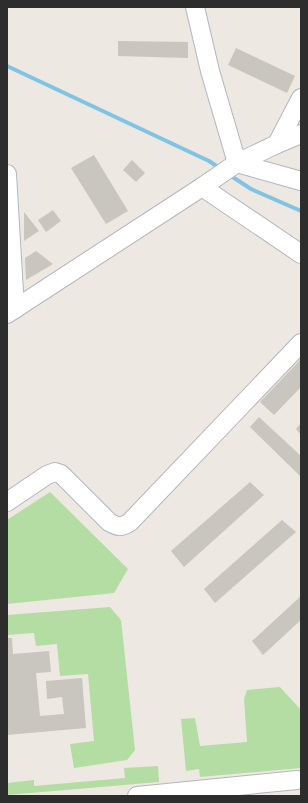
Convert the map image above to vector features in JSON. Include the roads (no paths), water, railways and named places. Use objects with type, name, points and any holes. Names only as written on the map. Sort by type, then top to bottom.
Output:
[{"type":"street","points":[[195,7],[234,165]]},
{"type":"street","points":[[277,144],[301,98]]},
{"type":"street","points":[[11,311],[208,184],[234,165],[301,134]]},
{"type":"street","points":[[234,165],[301,181]]},
{"type":"street","points":[[7,174],[11,311]]},
{"type":"street","points":[[208,184],[301,254]]},
{"type":"street","points":[[7,502],[47,475],[55,472],[61,474],[109,522],[118,527],[123,526],[130,522],[301,343]]},
{"type":"street","points":[[137,796],[297,780]]},
{"type":"waterway","points":[[7,66],[209,161],[221,169]]},
{"type":"waterway","points":[[228,174],[251,189],[301,211]]}]
